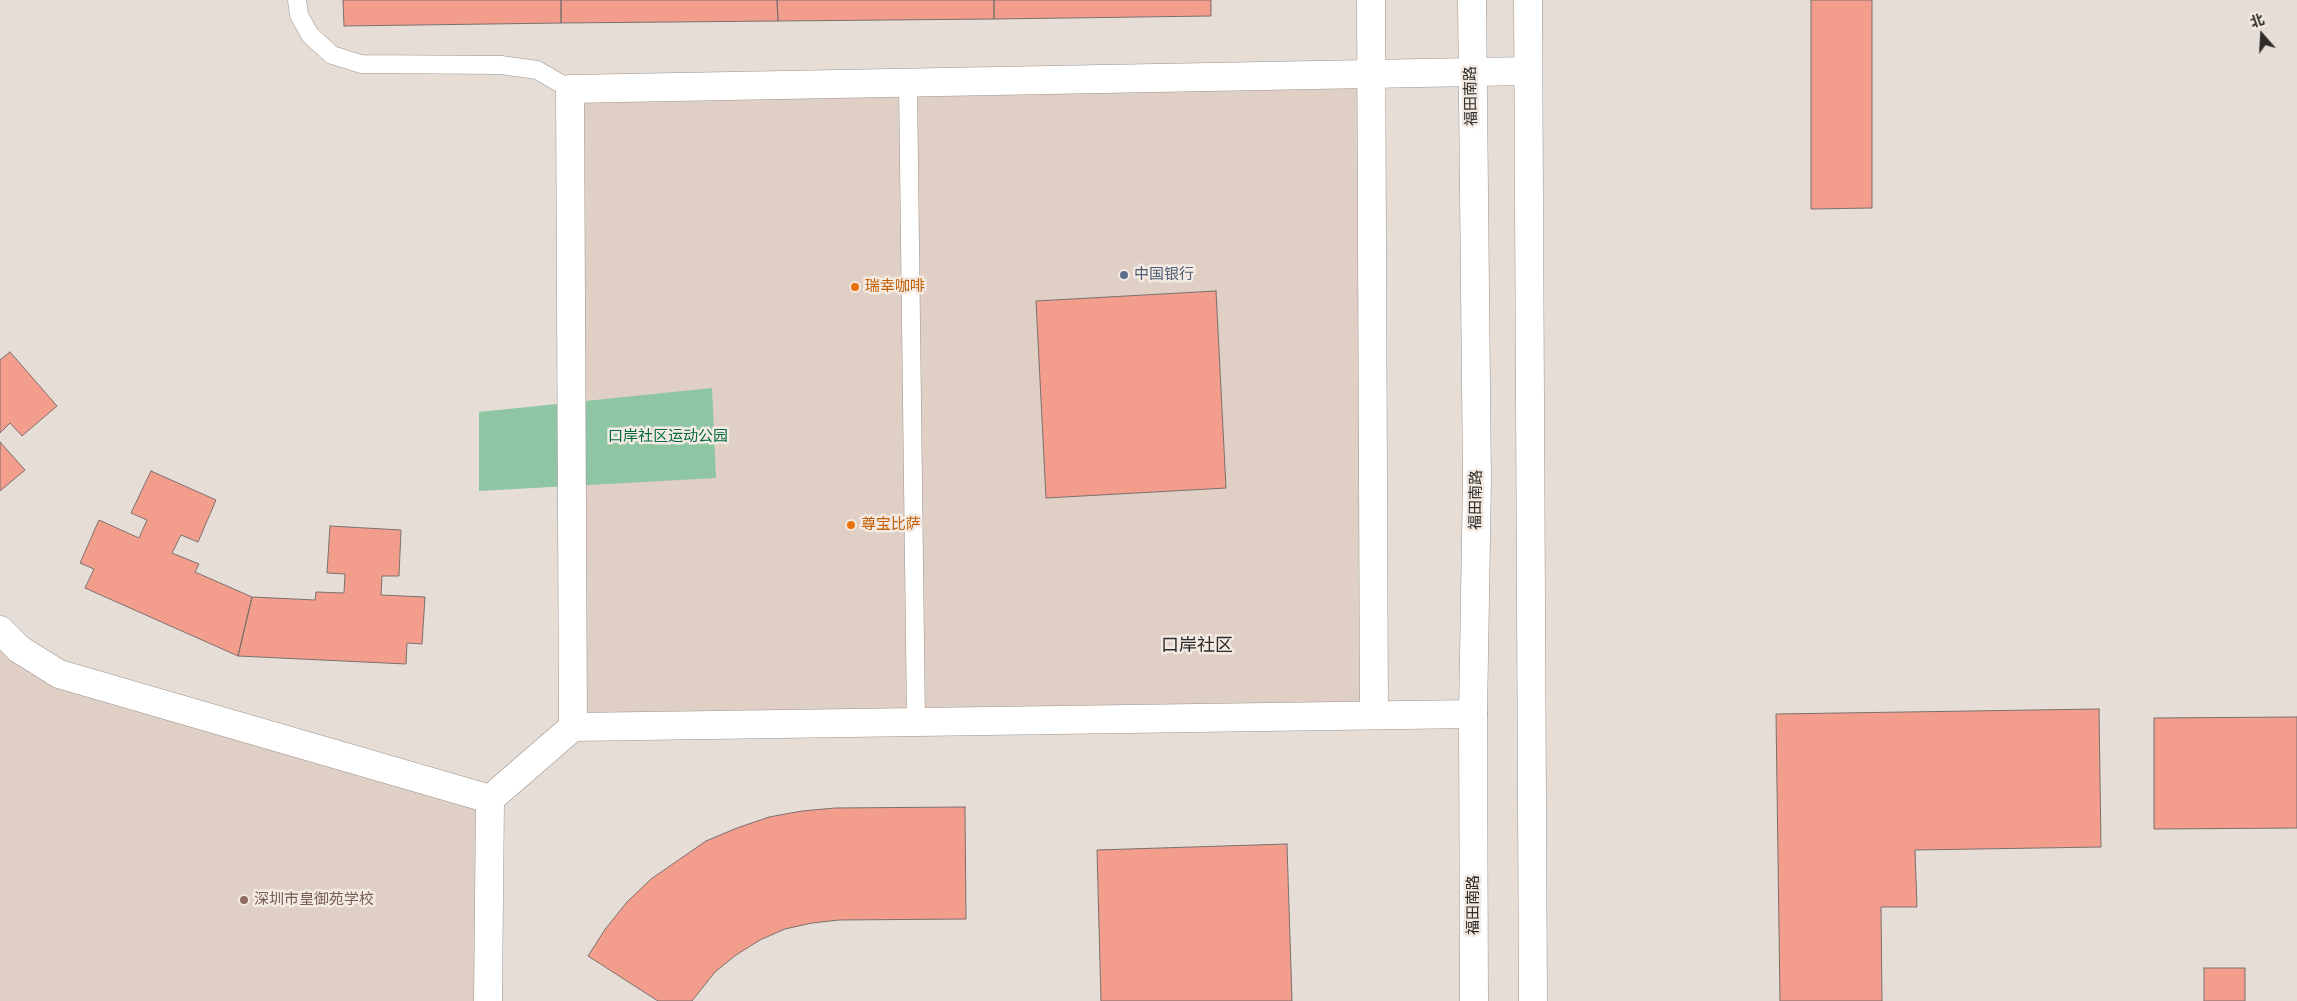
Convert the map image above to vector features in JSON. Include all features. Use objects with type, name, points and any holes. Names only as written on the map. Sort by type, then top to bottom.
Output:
[{"type":"street","points":[[1371,0],[1374,715]]},
{"type":"street","name":"福田南路","points":[[1472,0],[1477,480],[1473,714],[1474,1001]]},
{"type":"street","points":[[1528,0],[1533,1001]]},
{"type":"street","points":[[573,727],[570,89],[1528,71]]},
{"type":"street","points":[[0,630],[18,649],[59,674],[490,799]]},
{"type":"street","points":[[488,1001],[490,799],[573,727],[1473,714]]},
{"type":"lane","points":[[297,0],[299,15],[310,35],[332,55],[361,64],[501,65],[537,70],[570,89]]},
{"type":"lane","points":[[908,83],[916,721]]},
{"type":"shaded area","points":[[1371,74],[1374,715],[573,727],[570,89]]},
{"type":"shaded area","name":"深圳市皇御苑学校","points":[[0,630],[19,649],[490,799],[488,1001],[0,1001]]},
{"type":"green space","name":"口岸社区运动公园","points":[[712,388],[716,478],[479,491],[479,412]]},
{"type":"building","points":[[343,0],[561,0],[561,23],[344,26]]},
{"type":"building","points":[[561,0],[777,0],[778,21],[561,23]]},
{"type":"building","points":[[777,0],[994,0],[994,19],[778,21]]},
{"type":"building","points":[[994,0],[1211,0],[1211,16],[994,19]]},
{"type":"building","points":[[1811,0],[1872,0],[1872,208],[1811,209]]},
{"type":"building","points":[[1216,291],[1226,488],[1046,498],[1036,301]]},
{"type":"building","points":[[10,352],[57,406],[22,436],[10,423],[0,433],[0,360]]},
{"type":"building","points":[[0,442],[25,470],[0,491]]},
{"type":"building","points":[[151,471],[216,500],[198,542],[181,535],[172,553],[199,564],[195,572],[252,597],[238,656],[85,588],[94,569],[80,563],[99,520],[139,538],[147,520],[131,513]]},
{"type":"building","points":[[330,526],[401,530],[399,576],[382,576],[381,595],[425,597],[422,644],[407,643],[406,664],[238,656],[252,597],[315,600],[316,592],[344,593],[345,574],[327,573]]},
{"type":"building","points":[[2099,709],[2101,847],[1915,850],[1917,907],[1881,907],[1882,1001],[1780,1001],[1776,714]]},
{"type":"building","points":[[2297,717],[2297,828],[2154,829],[2154,718]]},
{"type":"building","points":[[965,807],[966,919],[839,920],[785,929],[760,940],[736,955],[715,972],[692,1001],[658,1001],[588,956],[606,928],[627,902],[651,879],[706,841],[737,828],[769,817],[802,811],[835,808]]},
{"type":"building","points":[[1287,844],[1292,1001],[1101,1001],[1097,850]]},
{"type":"building","points":[[2204,968],[2245,968],[2245,1001],[2204,1001]]},
{"type":"place","name":"中国银行","points":[[1124,275]]},
{"type":"place","name":"瑞幸咖啡","points":[[855,287]]},
{"type":"place","name":"尊宝比萨","points":[[851,525]]},
{"type":"place","name":"深圳市皇御苑学校","points":[[244,900]]},
{"type":"district","name":"口岸社区","points":[[1197,647]]}]
